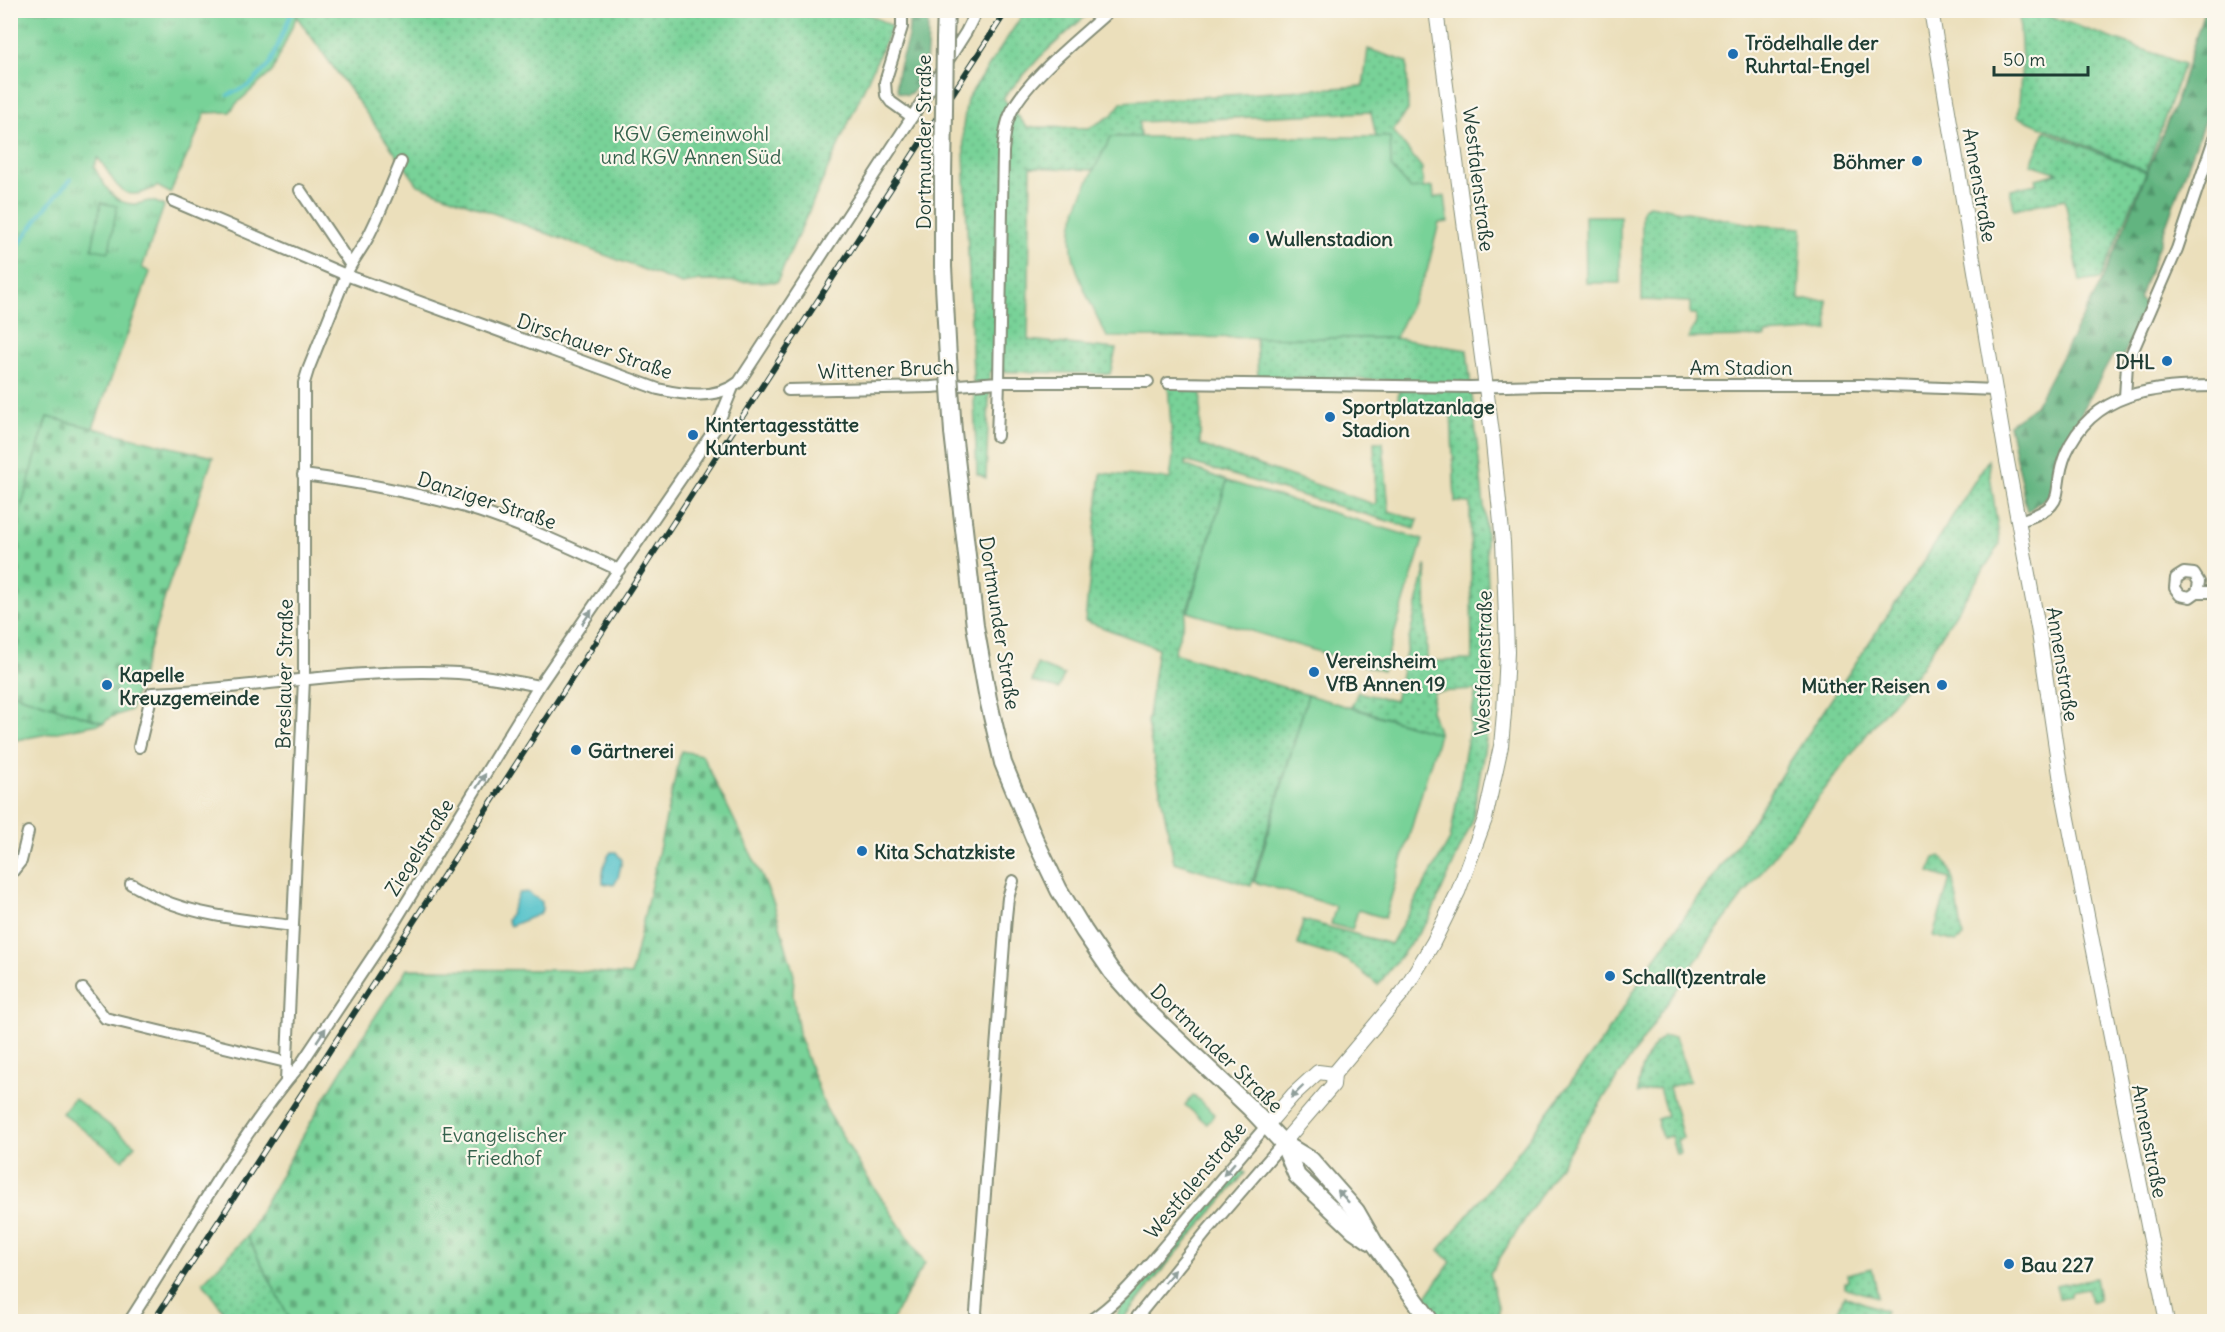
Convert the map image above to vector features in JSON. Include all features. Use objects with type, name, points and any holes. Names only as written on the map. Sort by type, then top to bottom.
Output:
[{"type":"main road","name":"Dortmunder Straße","points":[[946,10],[943,267],[953,432],[975,626],[988,699],[1003,763],[1059,890],[1084,931],[1118,978],[1144,1008],[1267,1125],[1283,1143],[1297,1176],[1354,1230],[1376,1244],[1431,1322]]},
{"type":"street","points":[[902,10],[902,27],[885,82],[886,95],[891,102],[912,117]]},
{"type":"street","points":[[733,387],[739,382],[912,117],[966,32],[977,10]]},
{"type":"street","points":[[996,436],[1003,152],[1007,122],[1014,106],[1031,83],[1110,10]]},
{"type":"street","name":"Westfalenstraße","points":[[1133,1322],[1207,1231],[1333,1085],[1334,1074],[1403,992],[1433,943],[1473,853],[1485,819],[1503,730],[1507,652],[1503,542],[1492,433],[1436,10]]},
{"type":"street","name":"Annenstraße","points":[[1931,10],[2007,461],[2039,633],[2062,788],[2167,1322]]},
{"type":"street","points":[[2125,397],[2127,364],[2177,249],[2214,138]]},
{"type":"street","points":[[346,275],[350,264],[357,259],[368,238],[401,162]]},
{"type":"street","points":[[300,190],[350,264]]},
{"type":"street","name":"Dirschauer Straße","points":[[173,201],[346,275],[658,389],[699,394],[733,387]]},
{"type":"street","name":"Breslauer Straße","points":[[286,1081],[304,679],[305,377],[346,275]]},
{"type":"street","points":[[999,382],[1148,382]]},
{"type":"street","name":"Wittener Bruch","points":[[788,390],[931,387],[999,382]]},
{"type":"street","points":[[1168,383],[1485,387]]},
{"type":"street","name":"Am Stadion","points":[[1485,387],[1863,385],[1996,390]]},
{"type":"street","points":[[2019,522],[2040,514],[2051,506],[2058,494],[2063,462],[2075,437],[2097,413],[2125,397],[2165,387],[2214,386]]},
{"type":"street","name":"Ziegelstraße","points":[[129,1322],[219,1179],[286,1081],[301,1064],[383,940],[539,686],[717,426],[733,387]]},
{"type":"street","name":"Danziger Straße","points":[[303,475],[365,483],[465,507],[548,538],[619,570]]},
{"type":"street","points":[[2198,592],[2214,592]]},
{"type":"street","points":[[139,747],[152,693],[200,692],[304,679],[425,672],[486,675],[539,686]]},
{"type":"street","points":[[10,875],[21,861],[28,832]]},
{"type":"street","points":[[977,1317],[1006,917],[1013,881]]},
{"type":"street","points":[[131,884],[162,900],[196,910],[249,921],[292,926]]},
{"type":"street","points":[[83,989],[105,1018],[286,1062]]},
{"type":"street","name":"Westfalenstraße","points":[[1088,1322],[1108,1308],[1140,1277],[1162,1247],[1293,1095],[1318,1072],[1334,1074]]},
{"type":"street","points":[[1106,1322],[1108,1308]]},
{"type":"green space","name":"KGV Gemeinwohl und KGV Annen Süd","points":[[298,10],[860,10],[892,26],[777,282],[700,281],[682,284],[418,185],[297,17]]},
{"type":"green space","points":[[11,11],[296,11],[296,18],[272,72],[230,112],[205,113],[170,193],[157,186],[144,192],[127,193],[115,183],[98,158],[94,167],[109,191],[119,200],[133,204],[150,201],[164,206],[142,268],[150,272],[93,428],[47,417],[11,544]]},
{"type":"green space","points":[[909,11],[928,11],[928,33],[921,81],[907,95],[898,92],[897,77],[909,32]]},
{"type":"green space","points":[[1025,11],[1091,11],[1040,57],[1003,98],[1027,127],[1089,128],[1111,116],[1122,102],[1363,86],[1368,49],[1407,62],[1408,110],[1393,131],[1422,168],[1423,188],[1410,189],[1391,167],[1390,138],[1376,137],[1371,112],[1139,122],[1140,137],[1111,137],[1094,170],[1031,167],[1028,340],[1116,349],[1110,374],[990,371],[986,478],[977,474],[963,127],[967,99]]},
{"type":"green space","points":[[2019,11],[2035,11],[2184,64],[2146,171],[2018,117],[2022,63]]},
{"type":"green space","points":[[2204,11],[2214,11],[2213,121],[2205,119],[2139,299],[2147,304],[2123,357],[2113,355],[2086,404],[2057,463],[2050,494],[2027,512],[2009,424],[2035,406],[2100,285],[2177,98]]},
{"type":"green space","points":[[2045,131],[2146,172],[2100,279],[2080,282],[2065,199],[2014,209],[2010,189],[2037,184],[2036,179],[2058,173],[2031,164]]},
{"type":"green space","name":"Wullenstadion","points":[[1111,137],[1390,137],[1391,167],[1410,189],[1433,187],[1434,198],[1445,196],[1448,222],[1439,223],[1427,271],[1395,338],[1107,337],[1080,280],[1071,244],[1072,228],[1081,197]]},
{"type":"green space","points":[[101,203],[117,206],[109,252],[92,249]]},
{"type":"green space","points":[[1649,205],[1757,225],[1802,228],[1799,300],[1827,300],[1828,330],[1765,334],[1765,337],[1688,338],[1696,323],[1696,314],[1690,314],[1690,302],[1642,300],[1642,215],[1644,208]]},
{"type":"green space","points":[[1585,216],[1620,216],[1620,283],[1586,283]]},
{"type":"green space","points":[[1256,337],[1395,338],[1467,350],[1485,516],[1493,698],[1472,822],[1428,921],[1378,985],[1347,960],[1298,945],[1303,920],[1391,944],[1450,839],[1476,690],[1434,692],[1431,710],[1439,734],[1351,707],[1358,692],[1395,701],[1426,565],[1427,661],[1472,660],[1470,503],[1455,502],[1451,410],[1398,405],[1399,380],[1258,378]]},
{"type":"green space","points":[[1168,383],[1201,384],[1200,445],[1376,505],[1374,442],[1383,442],[1389,511],[1418,520],[1415,529],[1185,461],[1185,465],[1227,481],[1174,653],[1308,695],[1251,886],[1174,862],[1147,723],[1158,648],[1085,621],[1101,473],[1170,479],[1173,457]]},
{"type":"green space","points":[[47,417],[213,457],[167,590],[131,710],[109,718],[104,723],[11,693],[10,544]]},
{"type":"green space","points":[[1988,460],[2000,544],[1920,669],[1874,725],[1716,931],[1490,1273],[1498,1307],[1498,1321],[1442,1321],[1425,1298],[1451,1262],[1439,1250],[1510,1163],[1604,1038],[1651,964],[1757,815]]},
{"type":"green space","points":[[1227,481],[1423,540],[1383,671],[1188,612]]},
{"type":"green space","points":[[1037,664],[1064,675],[1058,689],[1032,682]]},
{"type":"green space","points":[[11,693],[104,723],[11,741]]},
{"type":"green space","points":[[1308,695],[1439,734],[1385,918],[1358,910],[1352,930],[1331,924],[1336,906],[1254,882]]},
{"type":"green space","name":"Evangelischer Friedhof","points":[[681,751],[702,755],[774,904],[794,975],[793,995],[800,1039],[825,1107],[865,1174],[925,1263],[891,1321],[291,1321],[247,1236],[304,1134],[385,1001],[407,969],[563,970],[631,975]]},
{"type":"green space","points":[[1940,856],[1950,871],[1956,894],[1963,937],[1956,942],[1933,936],[1950,879],[1929,872],[1935,858]]},
{"type":"green space","points":[[1663,1037],[1675,1037],[1690,1081],[1669,1087],[1683,1138],[1677,1140],[1680,1153],[1676,1154],[1671,1136],[1662,1138],[1657,1119],[1667,1116],[1659,1088],[1638,1093],[1639,1078],[1644,1062],[1652,1048]]},
{"type":"green space","points":[[1193,1095],[1215,1114],[1207,1124],[1185,1105]]},
{"type":"green space","points":[[74,1098],[135,1145],[123,1160],[62,1113]]},
{"type":"green space","points":[[1237,1166],[1245,1173],[1122,1321],[1115,1322],[1119,1310]]},
{"type":"green space","points":[[247,1236],[291,1321],[230,1321],[203,1282]]},
{"type":"green space","points":[[1872,1268],[1878,1297],[1845,1288],[1845,1282],[1848,1281],[1847,1274]]},
{"type":"green space","points":[[2095,1278],[2099,1299],[2091,1302],[2088,1289],[2070,1292],[2070,1296],[2059,1298],[2056,1286]]},
{"type":"green space","points":[[1844,1296],[1886,1311],[1883,1321],[1862,1321],[1837,1313]]},
{"type":"water","points":[[611,852],[616,852],[622,860],[614,885],[603,883],[604,867]]},
{"type":"water","points":[[527,892],[542,902],[540,914],[510,926],[507,920],[517,896],[519,893]]},
{"type":"waterway","points":[[228,95],[250,85],[270,64],[290,16],[297,10]]},
{"type":"waterway","points":[[10,257],[43,211],[71,179]]},
{"type":"railway","points":[[153,1322],[1007,10]]},
{"type":"place","name":"Trödelhalle der Ruhrtal-Engel","points":[[1733,54]]},
{"type":"place","name":"Böhmer","points":[[1917,161]]},
{"type":"place","name":"Wullenstadion","points":[[1254,238]]},
{"type":"place","name":"DHL","points":[[2167,361]]},
{"type":"place","name":"Sportplatzanlage Stadion","points":[[1330,417]]},
{"type":"place","name":"Kintertagesstätte Kunterbunt","points":[[693,435]]},
{"type":"place","name":"Vereinsheim VfB Annen 19","points":[[1314,672]]},
{"type":"place","name":"Kapelle Kreuzgemeinde","points":[[107,685]]},
{"type":"place","name":"Müther Reisen","points":[[1942,685]]},
{"type":"place","name":"Gärtnerei","points":[[576,750]]},
{"type":"place","name":"Kita Schatzkiste","points":[[862,851]]},
{"type":"place","name":"Schall(t)zentrale","points":[[1610,976]]},
{"type":"place","name":"Bau 227","points":[[2009,1264]]}]
